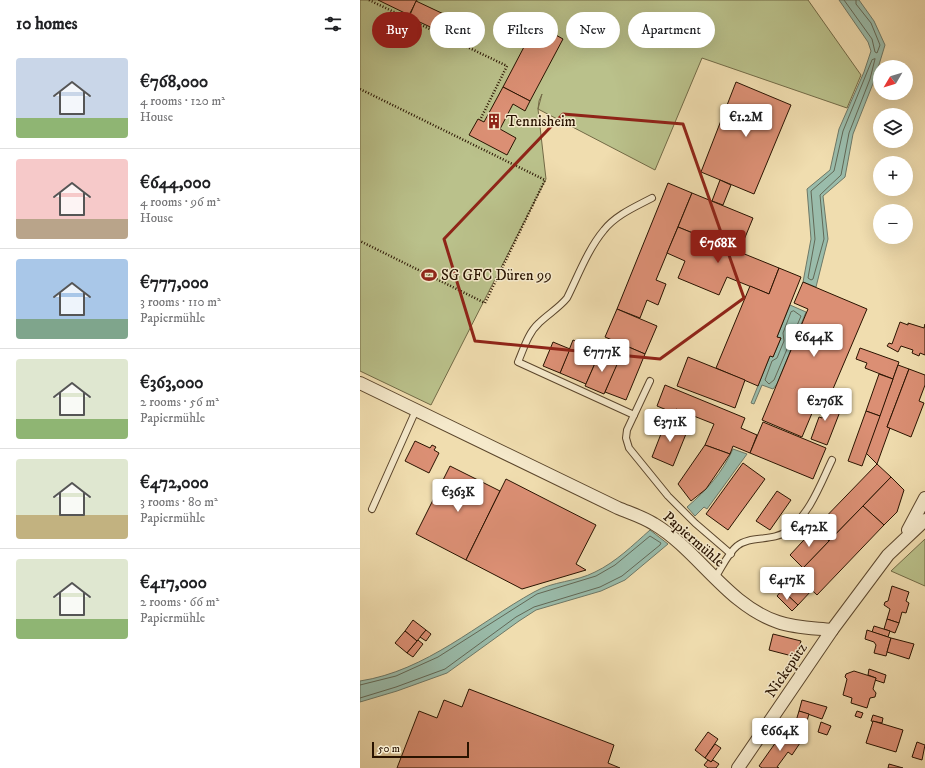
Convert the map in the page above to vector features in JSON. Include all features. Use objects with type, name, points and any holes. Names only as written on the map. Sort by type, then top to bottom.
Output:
[{"type":"street","name":"Papiermühle","points":[[360,383],[618,508],[655,524],[745,604],[777,622],[794,626],[832,630]]},
{"type":"street","points":[[905,537],[925,498]]},
{"type":"street","points":[[832,630],[868,580],[905,537],[925,520]]},
{"type":"street","name":"Nickepütz","points":[[738,768],[832,630]]},
{"type":"lane","points":[[634,414],[518,362],[531,331],[539,322],[561,306],[568,298],[595,242],[604,230],[632,208],[652,198]]},
{"type":"lane","points":[[650,381],[627,430],[626,438],[630,448],[668,496],[731,554]]},
{"type":"lane","points":[[372,509],[416,410]]},
{"type":"lane","points":[[715,578],[737,546],[744,542],[766,539],[786,532],[802,517],[818,490],[832,460]]},
{"type":"path","points":[[369,0],[507,66],[480,120]]},
{"type":"path","points":[[360,89],[545,180],[485,303],[360,241]]},
{"type":"highlighted area","points":[[563,114],[683,124],[744,298],[660,359],[475,341],[444,239]]},
{"type":"green space","name":"SG GFC Düren 99","points":[[360,0],[808,0],[861,75],[847,108],[702,58],[655,170],[538,109],[546,179],[431,405],[360,371]]},
{"type":"green space","points":[[925,539],[925,586],[891,571]]},
{"type":"water","points":[[839,0],[859,0],[874,21],[885,45],[880,60],[873,60],[873,84],[853,134],[845,177],[823,196],[828,239],[816,287],[803,282],[811,239],[807,189],[830,170],[839,129],[864,72],[871,51],[868,42]]},
{"type":"water","points":[[790,305],[806,312],[777,384],[773,389],[762,385],[754,404],[751,403],[770,356],[773,357],[781,338],[777,337]]},
{"type":"water","points":[[733,449],[747,454],[707,509],[704,507],[695,516],[687,507],[713,481],[729,458]]},
{"type":"water","points":[[650,530],[668,544],[625,580],[601,591],[536,610],[447,673],[397,691],[360,702],[360,681],[384,676],[429,657],[541,588],[580,578],[603,568],[631,547]]},
{"type":"building","points":[[378,0],[417,0],[411,12],[403,12]]},
{"type":"building","points":[[416,1],[439,12],[430,12],[430,27],[422,23],[422,12],[411,12]]},
{"type":"building","points":[[558,36],[563,39],[530,101],[503,87],[523,48],[558,48]]},
{"type":"building","points":[[736,82],[791,105],[754,194],[701,172]]},
{"type":"building","name":"Tennisheim","points":[[503,87],[530,101],[525,111],[513,104],[500,129],[516,138],[507,155],[469,135],[478,119],[484,122]]},
{"type":"building","points":[[720,180],[731,185],[723,205],[712,201]]},
{"type":"building","points":[[668,183],[692,193],[656,280],[666,284],[658,305],[647,300],[640,318],[617,309]]},
{"type":"building","points":[[692,193],[753,218],[739,252],[678,227]]},
{"type":"building","points":[[678,227],[779,268],[769,294],[727,277],[719,295],[678,278],[685,261],[667,253]]},
{"type":"building","points":[[779,268],[801,277],[777,337],[781,338],[773,357],[770,356],[758,386],[716,368],[750,286],[769,294]]},
{"type":"building","points":[[803,282],[867,309],[827,403],[818,399],[802,437],[762,420],[808,309],[794,303]]},
{"type":"building","points":[[617,309],[657,326],[645,354],[605,337]]},
{"type":"building","points":[[900,322],[924,328],[925,324],[925,355],[920,353],[919,356],[912,353],[913,350],[901,346],[898,352],[887,346],[889,343],[892,344]]},
{"type":"building","points":[[573,340],[600,352],[586,384],[560,373]]},
{"type":"building","points":[[553,342],[570,349],[560,373],[543,366]]},
{"type":"building","points":[[624,345],[645,354],[626,400],[605,392]]},
{"type":"building","points":[[860,348],[899,362],[893,379],[865,368],[867,363],[856,359]]},
{"type":"building","points":[[600,352],[619,360],[604,394],[585,386]]},
{"type":"building","points":[[688,357],[745,380],[735,408],[677,386]]},
{"type":"building","points":[[898,365],[909,369],[887,427],[890,428],[877,464],[866,453]]},
{"type":"building","points":[[909,369],[925,375],[925,385],[919,401],[924,403],[911,437],[887,427]]},
{"type":"building","points":[[879,374],[893,379],[880,416],[866,411]]},
{"type":"building","points":[[665,385],[745,418],[741,428],[757,435],[750,453],[733,446],[730,454],[705,445],[714,424],[676,409],[674,413],[657,406]]},
{"type":"building","points":[[818,399],[841,409],[827,445],[811,439],[819,417],[822,418],[824,413],[814,409]]},
{"type":"building","points":[[866,411],[880,416],[862,466],[848,461]]},
{"type":"building","points":[[666,421],[688,429],[673,466],[652,457]]},
{"type":"building","points":[[763,422],[826,448],[813,479],[750,453]]},
{"type":"building","points":[[415,441],[430,448],[432,445],[436,447],[434,450],[439,453],[429,473],[405,461]]},
{"type":"building","points":[[705,445],[730,454],[706,489],[691,501],[678,484]]},
{"type":"building","points":[[743,463],[765,479],[728,530],[706,514]]},
{"type":"building","points":[[877,464],[891,477],[829,541],[815,528]]},
{"type":"building","points":[[450,466],[500,491],[466,560],[416,534]]},
{"type":"building","points":[[891,477],[904,490],[897,512],[884,525],[863,506]]},
{"type":"building","points":[[506,479],[596,525],[576,564],[586,570],[522,589],[466,560]]},
{"type":"building","points":[[777,491],[791,500],[770,530],[756,521]]},
{"type":"building","points":[[863,506],[884,525],[817,595],[796,575]]},
{"type":"building","points":[[815,528],[829,541],[803,568],[790,555]]},
{"type":"building","points":[[796,575],[812,590],[798,605],[782,590]]},
{"type":"building","points":[[892,586],[909,592],[906,601],[909,603],[906,613],[902,612],[899,623],[887,619],[890,609],[884,605],[885,602],[888,601]]},
{"type":"building","points":[[782,590],[798,605],[792,611],[777,596]]},
{"type":"building","points":[[887,619],[899,623],[895,633],[884,629]]},
{"type":"building","points":[[413,620],[426,630],[417,641],[405,631]]},
{"type":"building","points":[[874,626],[890,631],[888,637],[872,632]]},
{"type":"building","points":[[426,630],[431,634],[426,641],[420,637]]},
{"type":"building","points":[[867,630],[891,638],[886,656],[874,653],[876,645],[874,642],[865,639]]},
{"type":"building","points":[[405,631],[417,641],[407,653],[395,643]]},
{"type":"building","points":[[773,634],[801,641],[796,657],[769,650]]},
{"type":"building","points":[[891,638],[914,644],[909,659],[887,652]]},
{"type":"building","points":[[418,640],[423,644],[413,657],[407,653]]},
{"type":"building","points":[[869,669],[886,675],[884,683],[875,680],[876,678],[868,675]]},
{"type":"building","points":[[854,671],[876,678],[873,689],[876,693],[875,697],[870,698],[867,708],[851,703],[852,698],[843,695],[847,679],[845,677],[846,674]]},
{"type":"building","points":[[469,689],[614,745],[608,763],[620,768],[397,768],[419,711],[437,718],[444,700],[462,707]]},
{"type":"building","points":[[802,700],[827,707],[822,719],[799,711]]},
{"type":"building","points":[[799,711],[809,714],[806,724],[796,721]]},
{"type":"building","points":[[857,711],[863,713],[861,718],[855,716]]},
{"type":"building","points":[[873,715],[883,718],[882,723],[871,721]]},
{"type":"building","points":[[873,721],[903,730],[896,752],[866,743]]},
{"type":"building","points":[[821,722],[831,726],[827,735],[818,732]]},
{"type":"building","points":[[708,732],[718,739],[705,758],[695,750]]},
{"type":"building","points":[[788,733],[800,743],[792,755],[788,752],[777,767],[779,768],[762,768],[759,766],[776,742],[779,744]]},
{"type":"building","points":[[917,742],[925,745],[922,760],[912,757]]},
{"type":"building","points":[[715,744],[721,748],[711,762],[705,758]]},
{"type":"building","points":[[708,760],[711,762],[713,760],[719,764],[716,768],[708,768],[704,765]]},
{"type":"building","points":[[889,764],[903,768],[888,768]]},
{"type":"place","name":"Tennisheim","points":[[494,121]]},
{"type":"place","name":"SG GFC Düren 99","points":[[429,275]]}]
